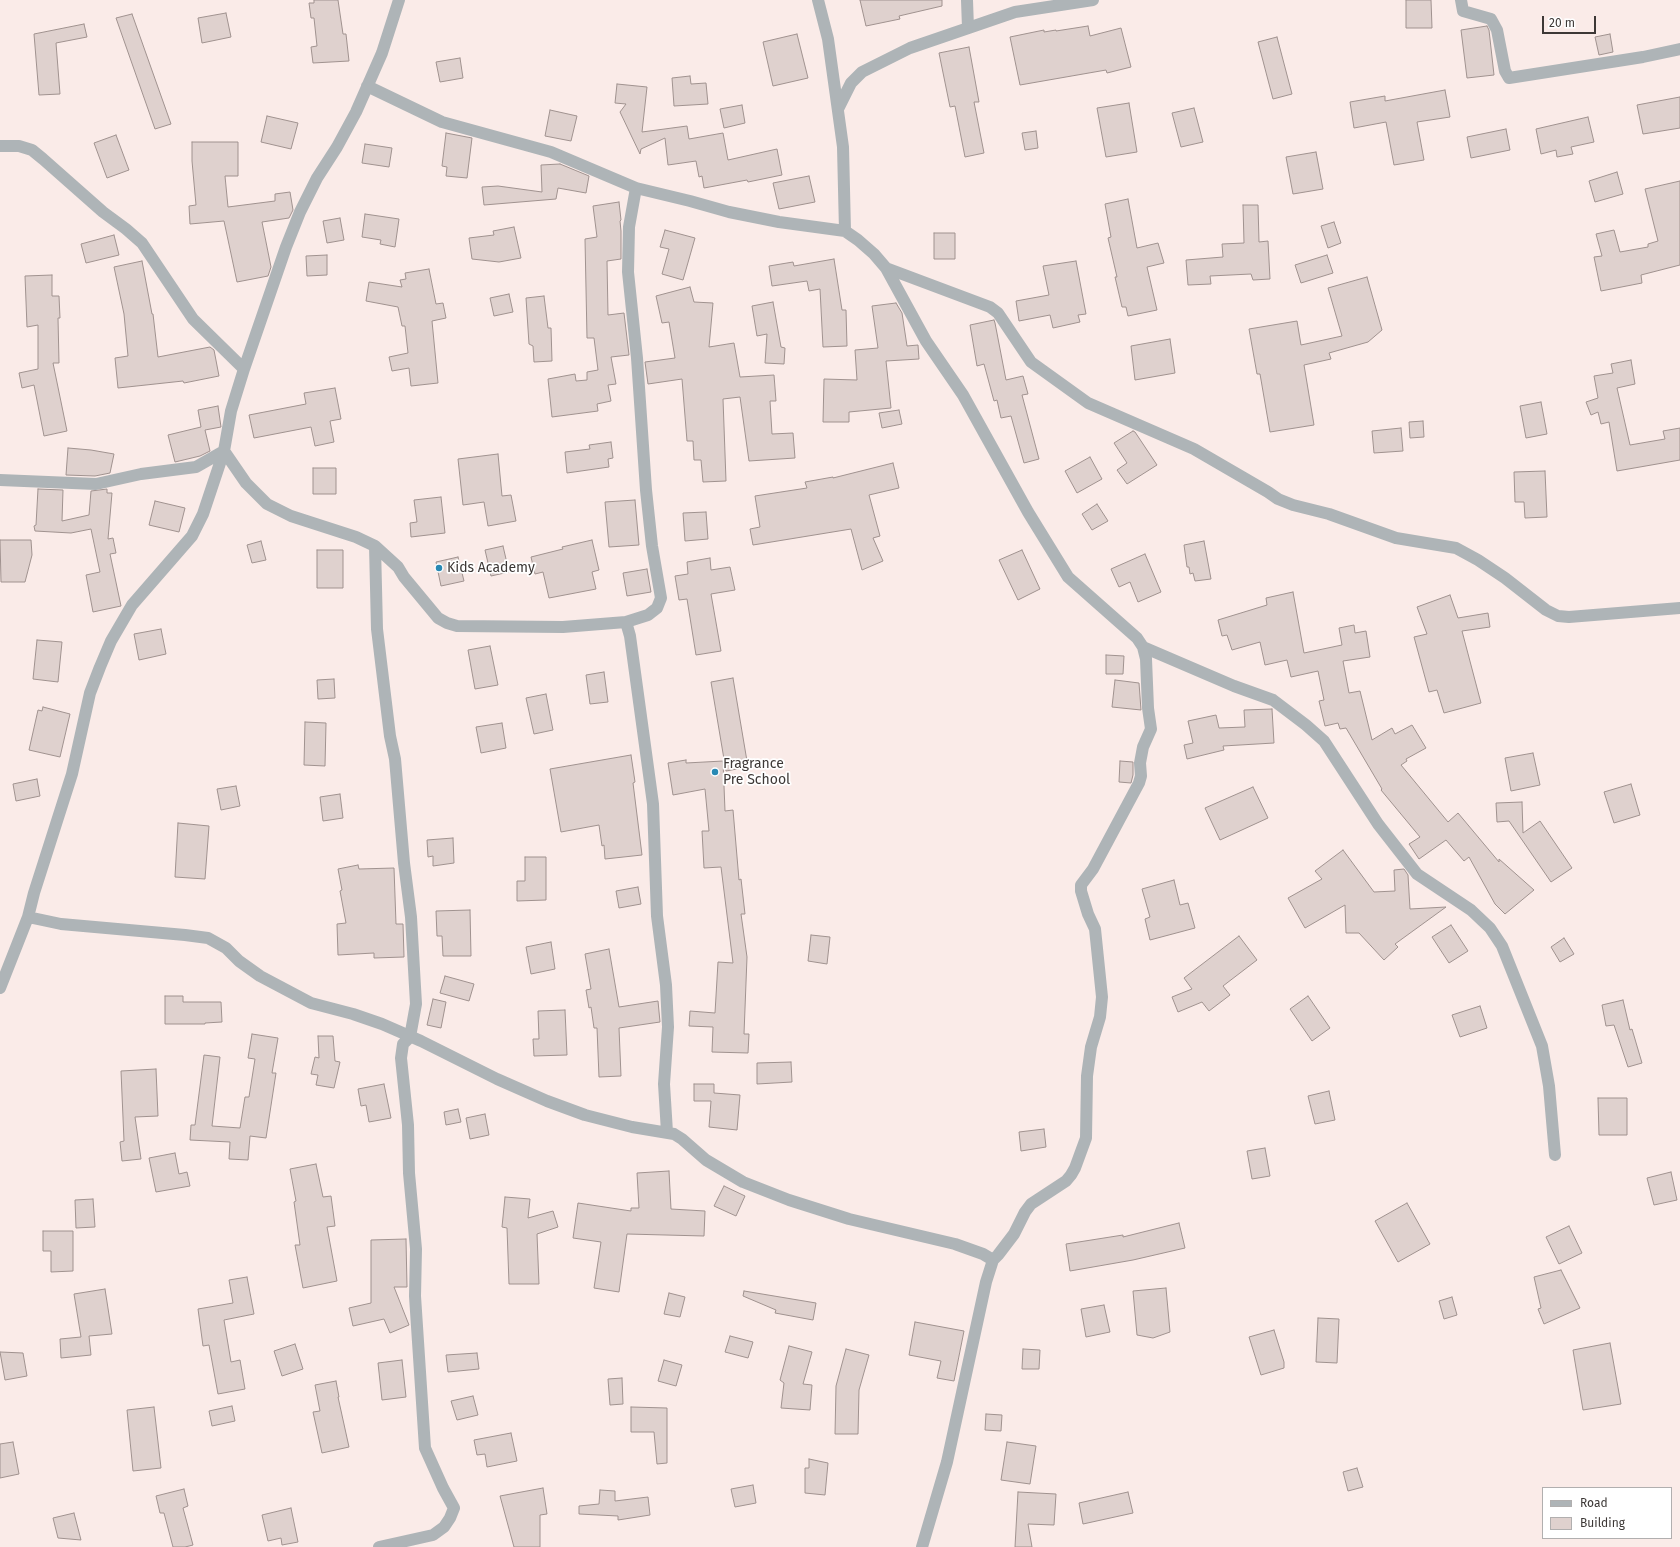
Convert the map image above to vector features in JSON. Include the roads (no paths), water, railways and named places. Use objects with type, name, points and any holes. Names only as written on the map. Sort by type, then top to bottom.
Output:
[{"type":"street","points":[[0,988],[28,917],[34,893],[72,774],[86,711],[100,667],[111,641],[132,605],[192,536],[203,514],[224,451],[231,411],[268,295],[300,212],[317,178],[337,148],[356,112],[382,54],[399,0]]},
{"type":"street","points":[[818,0],[828,39],[843,147],[845,231]]},
{"type":"street","points":[[967,0],[968,28]]},
{"type":"street","points":[[838,109],[851,83],[862,72],[910,48],[1015,12],[1093,0]]},
{"type":"street","points":[[1461,0],[1463,11],[1491,19],[1497,30],[1505,71],[1509,78],[1643,57],[1680,49]]},
{"type":"street","points":[[367,86],[442,122],[551,152],[636,188],[729,212],[779,222],[845,231],[874,254],[886,268],[926,341],[963,395],[1028,512],[1068,577],[1077,587],[1137,638],[1143,647],[1146,659],[1148,708],[1151,729],[1143,747],[1140,763],[1141,776],[1139,783],[1093,868],[1081,885],[1081,891],[1088,914],[1095,929],[1102,997],[1100,1017],[1093,1038],[1087,1076],[1086,1138],[1071,1175],[1066,1181],[1031,1204],[1025,1212],[1014,1234],[998,1256],[993,1260],[986,1282],[947,1462],[922,1547]]},
{"type":"street","points":[[0,146],[19,146],[32,150],[103,212],[142,243],[193,319],[244,370]]},
{"type":"street","points":[[224,451],[246,483],[267,504],[291,516],[356,537],[375,546],[398,567],[404,577],[438,618],[447,623],[457,626],[563,627],[626,622],[648,615],[657,608],[660,598],[652,546],[646,490],[637,358],[628,272],[629,228],[636,188]]},
{"type":"street","points":[[886,268],[990,307],[998,312],[1031,362],[1088,403],[1194,449],[1278,499],[1293,505],[1329,514],[1396,538],[1456,548],[1478,560],[1505,578],[1546,610],[1558,616],[1569,617],[1680,608]]},
{"type":"street","points":[[0,480],[96,484],[141,474],[196,467],[224,451]]},
{"type":"street","points":[[375,546],[378,629],[390,736],[395,759],[403,856],[411,917],[416,1004],[410,1037],[403,1044],[401,1058],[408,1125],[409,1173],[416,1249],[415,1296],[425,1448],[443,1488],[454,1508],[444,1527],[433,1535],[379,1547]]},
{"type":"street","points":[[626,622],[630,636],[653,804],[657,916],[666,986],[668,1027],[664,1084],[667,1132]]},
{"type":"street","points":[[1143,647],[1234,686],[1273,700],[1306,725],[1324,741],[1378,824],[1395,848],[1417,874],[1471,910],[1490,928],[1502,946],[1542,1046],[1549,1086],[1556,1155]]},
{"type":"street","points":[[28,917],[61,924],[185,934],[208,938],[226,948],[239,961],[260,976],[311,1003],[382,1024],[491,1076],[553,1103],[632,1127],[667,1132],[682,1139],[706,1160],[743,1182],[789,1200],[849,1218],[955,1244],[983,1254],[993,1260]]},
{"type":"place","name":"Kids Academy","points":[[439,568]]},
{"type":"place","name":"Fragrance Pre School","points":[[715,772]]}]
